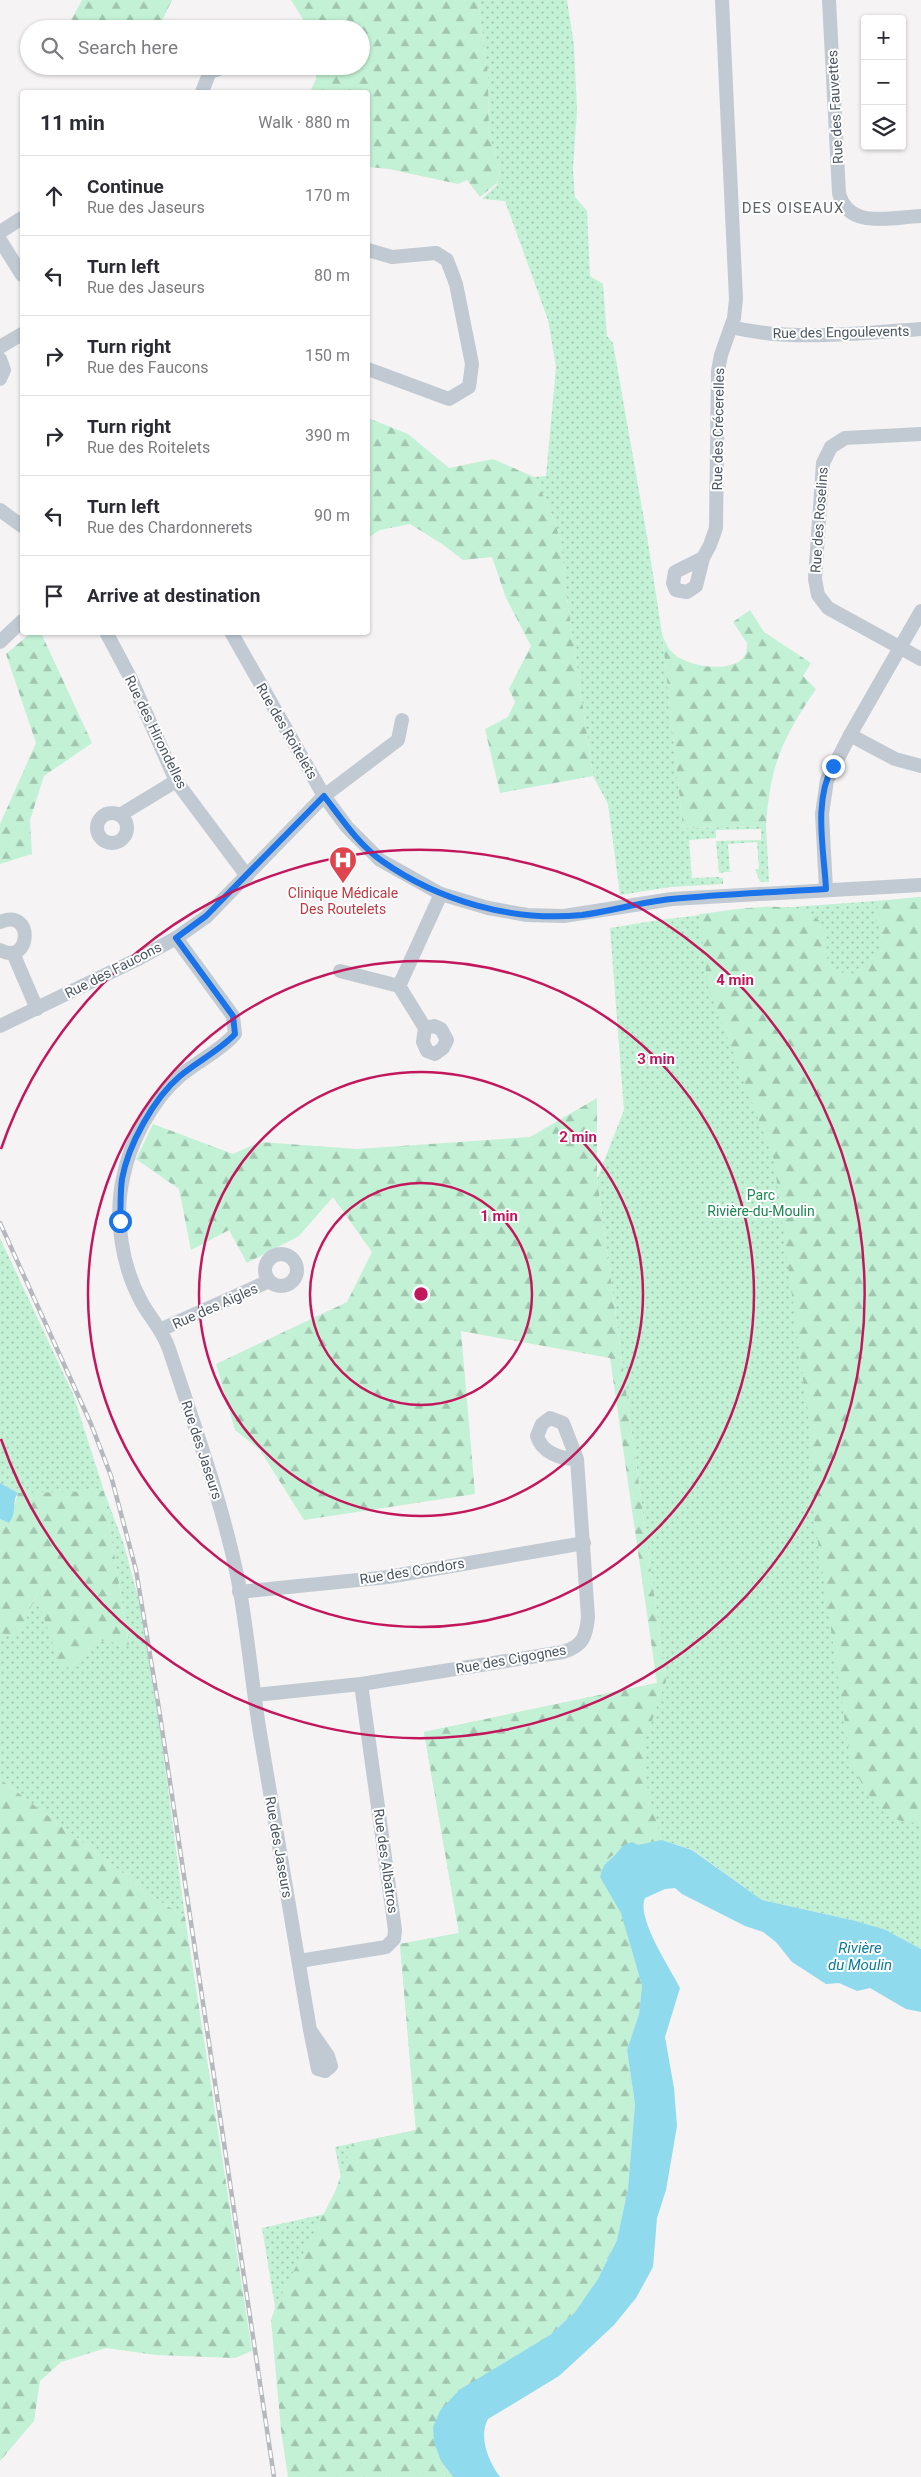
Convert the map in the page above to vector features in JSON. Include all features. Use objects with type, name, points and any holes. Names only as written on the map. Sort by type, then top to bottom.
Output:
[{"type":"street","name":"Rue des Crécerelles","points":[[702,558],[710,545],[716,528],[718,371],[720,355],[731,328],[736,309],[722,0]]},
{"type":"street","name":"Rue des Fauvettes","points":[[829,0],[839,193],[842,204],[848,212],[865,218],[921,216]]},
{"type":"street","points":[[203,90],[207,75]]},
{"type":"street","points":[[0,232],[20,219]]},
{"type":"street","points":[[0,240],[20,272]]},
{"type":"street","points":[[370,251],[392,257],[436,253],[447,260],[456,284],[472,364],[469,387],[449,399],[370,371]]},
{"type":"street","name":"Rue des Engoulevents","points":[[731,328],[761,333],[802,334],[921,330]]},
{"type":"street","points":[[0,347],[20,335]]},
{"type":"street","points":[[0,359],[4,370],[0,379]]},
{"type":"street","name":"Rue des Roselins","points":[[921,434],[845,438],[831,447],[823,466],[815,578],[818,595],[828,608],[921,659]]},
{"type":"street","points":[[0,510],[20,525]]},
{"type":"street","points":[[826,889],[822,814],[823,796],[831,770],[921,611]]},
{"type":"street","points":[[0,642],[20,623]]},
{"type":"street","name":"Rue des Hirondelles","points":[[108,635],[131,679],[176,781],[247,876]]},
{"type":"street","name":"Rue des Roitelets","points":[[233,635],[324,796],[347,827],[380,860],[441,894],[488,908],[527,915],[564,916],[672,899],[921,885]]},
{"type":"street","name":"Rue des Faucons","points":[[0,1026],[38,1009],[176,938],[206,916],[324,796],[398,740],[402,720]]},
{"type":"street","points":[[850,735],[894,759],[921,766]]},
{"type":"street","points":[[120,815],[176,781]]},
{"type":"street","points":[[399,986],[441,894]]},
{"type":"street","points":[[0,922],[11,920],[22,925],[25,930],[23,946],[6,951],[38,1009]]},
{"type":"street","name":"Rue des Jaseurs","points":[[176,938],[233,1016],[235,1034],[224,1046],[181,1076],[165,1091],[148,1115],[122,1178],[120,1221],[125,1259],[143,1304],[167,1343],[216,1490],[240,1592],[256,1695],[260,1735],[310,2030]]},
{"type":"street","points":[[340,971],[399,986],[425,1028]]},
{"type":"street","name":"Rue des Aigles","points":[[160,1330],[269,1281]]},
{"type":"street","name":"Rue des Cigognes","points":[[256,1695],[361,1684],[572,1649],[581,1643],[586,1636],[588,1599],[577,1459]]},
{"type":"street","name":"Rue des Condors","points":[[240,1592],[388,1577],[584,1544]]},
{"type":"street","name":"Rue des Albatros","points":[[299,1961],[386,1947],[394,1939],[395,1930],[361,1684]]},
{"type":"green space","points":[[82,0],[172,0],[162,20],[71,20]]},
{"type":"green space","points":[[291,0],[478,0],[488,75],[489,135],[500,169],[497,183],[480,197],[467,180],[458,184],[389,169],[370,167],[370,90],[311,90],[316,75],[370,75],[370,20],[303,20]]},
{"type":"green space","points":[[478,0],[567,0],[574,45],[577,110],[573,170],[575,197],[587,211],[590,276],[603,284],[607,336],[613,343],[648,542],[662,634],[683,828],[766,826],[769,882],[760,882],[755,869],[759,869],[757,842],[728,844],[730,871],[734,871],[719,873],[716,841],[761,840],[761,829],[716,830],[716,838],[689,840],[692,878],[719,877],[723,879],[723,884],[670,887],[620,895],[608,804],[593,776],[565,584],[561,541],[549,507],[534,477],[546,476],[556,367],[548,320],[505,201],[482,199],[497,185],[500,169],[489,135],[488,75]]},
{"type":"green space","points":[[370,419],[408,434],[449,468],[493,459],[534,477],[549,507],[561,541],[565,584],[593,776],[500,793],[485,729],[508,717],[515,702],[509,689],[531,646],[506,598],[492,557],[463,560],[410,524],[380,530],[370,537]]},
{"type":"green space","points":[[750,610],[764,632],[811,663],[803,676],[816,689],[794,723],[780,753],[771,786],[766,826],[683,828],[662,634],[667,645],[677,657],[697,665],[720,667],[731,665],[745,655],[747,647],[747,643],[733,622]]},
{"type":"green space","points":[[28,635],[42,635],[92,743],[44,776],[30,820],[32,854],[0,864],[0,824],[36,743],[6,654]]},
{"type":"green space","name":"Parc Rivière-du-Moulin","points":[[921,897],[921,1949],[886,1930],[856,1921],[762,1900],[693,1850],[662,1840],[441,2461],[453,2477],[303,2477],[262,2228],[347,2209],[335,2147],[416,2130],[400,1944],[459,1933],[424,1732],[666,1681],[597,1179],[624,1110],[610,928],[726,912]]},
{"type":"green space","points":[[921,897],[921,1822],[907,1822],[896,1819],[877,1805],[869,1796],[851,1763],[813,1509],[811,1439],[774,1160],[708,987],[699,914],[766,907],[784,907],[800,910],[814,916],[823,926],[827,937],[828,959],[836,972],[853,973],[866,968],[875,958],[881,946],[883,934],[878,925],[876,914],[881,901]]},
{"type":"green space","points":[[597,1098],[597,1179],[666,1681],[644,1743],[648,1794],[662,1840],[632,1847],[617,1853],[605,1862],[600,1877],[621,1913],[642,1986],[639,2014],[627,2050],[635,2104],[628,2188],[617,2240],[598,2279],[575,2312],[550,2335],[441,2461],[453,2477],[288,2477],[281,2430],[271,2320],[276,2305],[335,2192],[352,2144],[416,2130],[400,1944],[459,1933],[424,1732],[657,1683],[610,1358],[461,1331],[475,1494],[304,1520],[260,1450],[235,1430],[216,1364],[347,1302],[372,1252],[333,1197],[299,1236],[247,1263],[229,1230],[191,1250],[179,1189],[136,1159],[153,1124],[233,1154],[260,1142],[357,1149],[530,1137]]},
{"type":"green space","points":[[0,1238],[73,1394],[104,1491],[123,1542],[140,1604],[153,1676],[185,1917],[140,1889],[128,1877],[0,1779],[0,1636],[19,1634],[35,1598],[71,1667],[97,1640],[129,1644],[104,1492],[18,1493],[0,1483]]},
{"type":"green space","points":[[104,1491],[129,1645],[97,1640],[71,1667],[61,1668],[43,1615],[35,1598],[19,1635],[0,1636],[0,1519],[9,1523],[18,1493]]},
{"type":"green space","points":[[0,1779],[128,1877],[140,1889],[185,1917],[252,2351],[235,2358],[156,2355],[106,2348],[61,2362],[40,2381],[34,2421],[0,2461]]},
{"type":"water","points":[[0,1483],[18,1493],[12,1519],[9,1523],[0,1519]]},
{"type":"water","name":"Rivière du Moulin","points":[[662,1840],[692,1850],[762,1900],[856,1921],[886,1930],[921,1949],[921,2012],[906,2009],[870,1988],[857,1991],[839,1983],[826,1984],[792,1962],[776,1942],[763,1932],[745,1926],[682,1894],[675,1888],[665,1889],[645,1898],[645,1918],[649,1930],[680,1988],[665,2037],[674,2088],[677,2126],[666,2190],[657,2218],[653,2267],[636,2298],[614,2325],[583,2354],[559,2376],[488,2419],[484,2434],[486,2449],[500,2477],[453,2477],[441,2461],[434,2442],[433,2427],[440,2411],[459,2390],[550,2335],[575,2312],[598,2279],[617,2240],[628,2188],[635,2104],[627,2050],[639,2014],[642,1986],[621,1913],[600,1877],[604,1865],[624,1846],[632,1842],[638,1845]]},
{"type":"railway","points":[[0,1223],[91,1424],[111,1476],[136,1570],[159,1709],[274,2477]]},
{"type":"place","name":"Clinique Médicale Des Routelets","points":[[343,884]]},
{"type":"district","name":"DES OISEAUX","points":[[793,208]]},
{"type":"route","points":[[120,1221],[122,1178],[148,1115],[165,1091],[181,1076],[224,1046],[235,1034],[233,1016],[208,985],[176,938],[206,916],[324,796],[347,827],[380,860],[413,880],[441,894],[488,908],[527,915],[564,916],[601,912],[672,899],[826,889],[822,814],[824,790],[833,766]]}]
